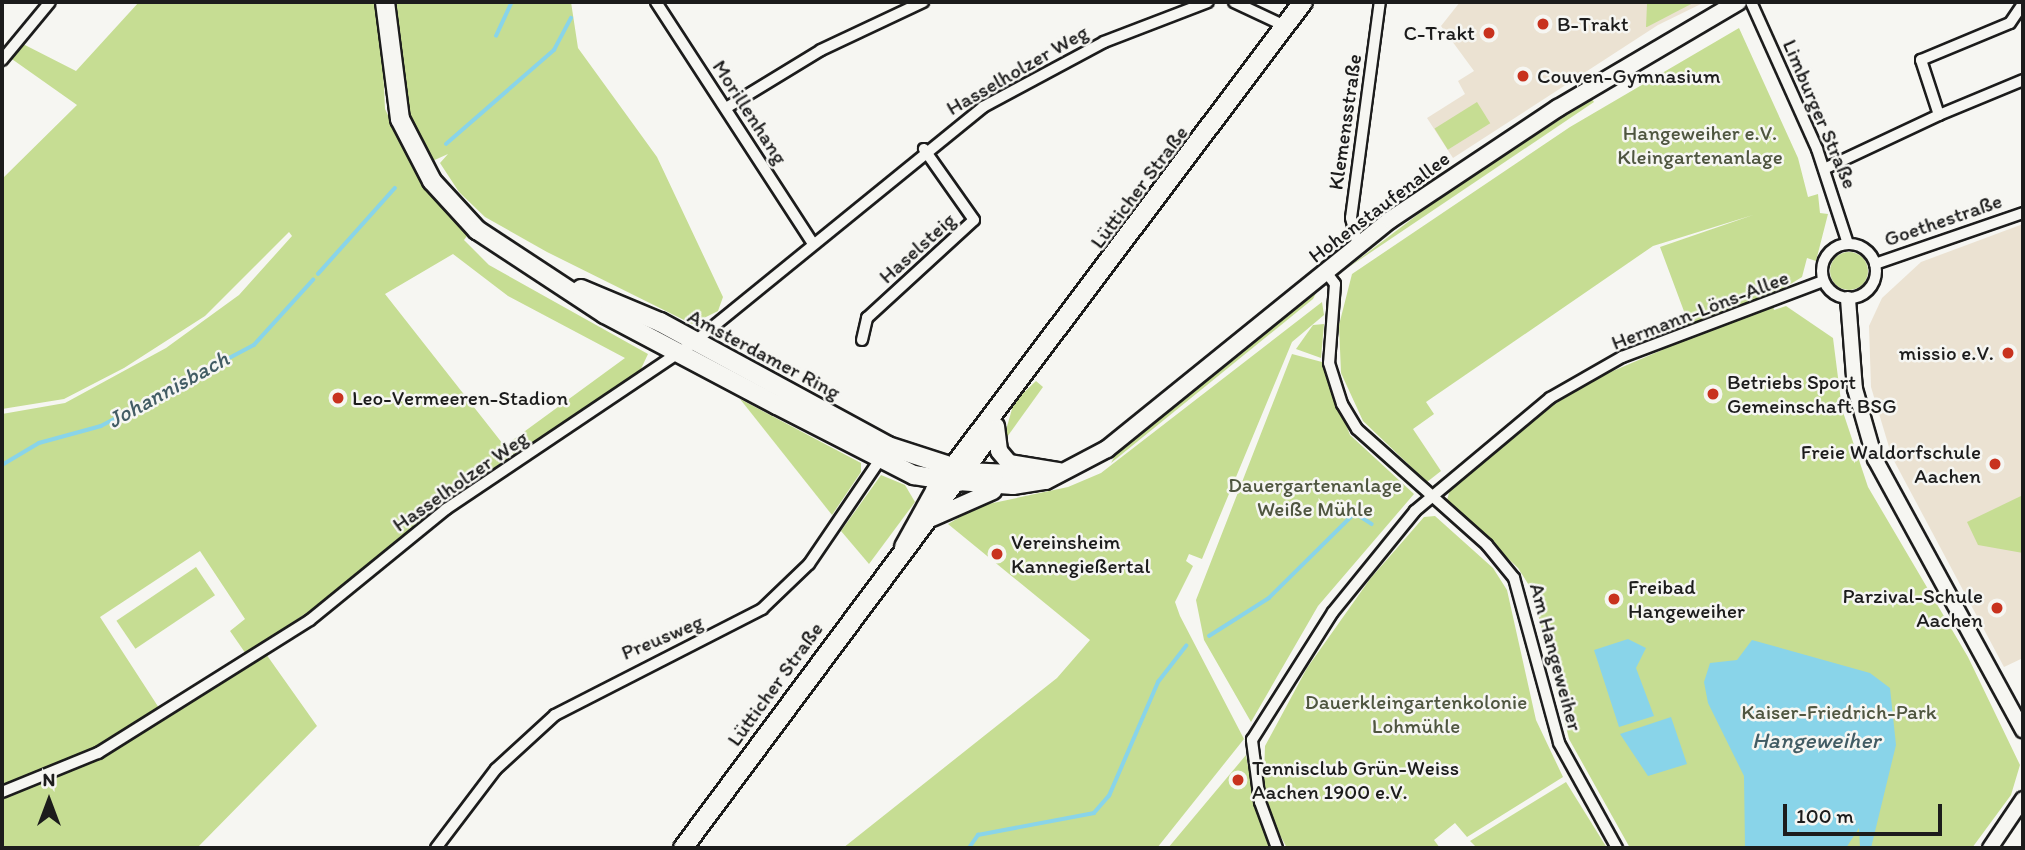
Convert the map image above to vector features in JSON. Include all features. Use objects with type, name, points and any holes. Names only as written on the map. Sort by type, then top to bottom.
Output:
[{"type":"main road","name":"Amsterdamer Ring","points":[[385,2],[400,119],[432,181],[477,230],[542,272],[884,453],[955,475]]},
{"type":"main road","name":"Lütticher Straße","points":[[682,848],[1303,2]]},
{"type":"main road","name":"Hohenstaufenallee","points":[[955,475],[1013,486],[1046,481],[1061,470],[1107,449],[1358,246],[1484,156],[1738,2]]},
{"type":"main road","name":"Lütticher Straße","points":[[904,547],[932,518],[955,475],[996,426],[1010,398]]},
{"type":"main road","points":[[996,426],[999,451],[1009,463],[1061,470]]},
{"type":"main road","name":"Hohenstaufenallee","points":[[955,475],[1061,470]]},
{"type":"main road","points":[[932,518],[976,495],[1013,486]]},
{"type":"street","points":[[2,60],[50,2]]},
{"type":"street","name":"Morillenhang","points":[[656,2],[813,244]]},
{"type":"street","points":[[726,108],[821,50],[923,2]]},
{"type":"street","name":"Hasselholzer Weg","points":[[2,792],[98,753],[310,620],[446,509],[686,347],[924,149],[983,107],[1104,42],[1208,2]]},
{"type":"street","points":[[1234,2],[1285,26]]},
{"type":"street","name":"Klemensstraße","points":[[1358,246],[1351,218],[1380,2]]},
{"type":"street","name":"Limburger Straße","points":[[1751,2],[1825,169],[1848,244]]},
{"type":"street","points":[[1939,115],[1921,60],[2010,23],[2023,4]]},
{"type":"street","points":[[1825,169],[1939,115],[2023,80]]},
{"type":"street","name":"Haselsteig","points":[[862,340],[867,318],[974,220],[924,149]]},
{"type":"street","name":"Goethestraße","points":[[1875,264],[2023,213]]},
{"type":"street","points":[[1848,299],[1872,285],[1875,264],[1865,249],[1848,244],[1825,258],[1823,281],[1848,299],[1855,389],[1875,459],[2023,730]]},
{"type":"street","points":[[1326,272],[1335,284],[1329,363],[1342,404],[1357,429],[1431,496]]},
{"type":"street","name":"Hermann-Löns-Allee","points":[[1277,848],[1260,802],[1252,740],[1333,612],[1431,496],[1534,407],[1622,357],[1823,281]]},
{"type":"street","name":"Preusweg","points":[[436,848],[496,769],[555,715],[762,609],[809,564],[884,453]]},
{"type":"street","name":"Am Hangeweiher","points":[[1431,496],[1514,578],[1559,743],[1617,848]]},
{"type":"street","points":[[1990,848],[2023,799]]},
{"type":"shaded area","name":"Couven-Gymnasium","points":[[1460,2],[1705,2],[1658,25],[1453,158],[1427,118],[1465,94],[1458,81],[1474,71],[1441,26]]},
{"type":"shaded area","points":[[2023,224],[2023,658],[2004,667],[1892,457],[1871,387],[1869,326],[1882,298],[1921,262]]},
{"type":"green space","points":[[139,2],[380,2],[385,109],[416,172],[469,233],[464,240],[489,265],[648,354],[639,373],[515,456],[506,445],[625,358],[508,296],[453,254],[385,294],[514,458],[420,521],[352,582],[246,654],[230,631],[245,619],[200,551],[100,617],[159,708],[95,750],[2,789],[2,414],[65,403],[166,348],[239,295],[292,236],[289,232],[205,316],[124,368],[64,399],[2,409],[2,179],[77,105],[9,57],[21,43],[76,71]]},
{"type":"green space","points":[[392,2],[571,2],[578,48],[657,157],[723,297],[718,311],[692,324],[547,252],[485,217],[459,192],[440,163],[448,154],[428,163],[406,113]]},
{"type":"green space","points":[[1695,2],[1647,27],[1646,27],[1647,4]]},
{"type":"green space","points":[[1739,28],[1798,158],[1808,197],[1818,194],[1820,213],[1828,214],[1816,261],[1807,258],[1802,277],[1771,296],[1774,310],[1786,306],[1833,338],[1842,409],[1868,487],[1968,657],[2020,765],[2011,795],[1972,848],[1630,848],[1569,739],[1532,590],[1518,568],[1447,500],[1451,486],[1524,424],[1592,380],[1662,350],[1688,322],[1660,247],[1753,215],[1653,246],[1426,402],[1434,414],[1413,429],[1441,471],[1427,482],[1363,421],[1341,373],[1339,325],[1352,274],[1570,127]]},
{"type":"green space","points":[[1592,99],[1594,102],[1346,269],[1450,190]]},
{"type":"green space","points":[[1477,102],[1490,123],[1448,150],[1435,128]]},
{"type":"green space","points":[[1849,252],[1863,257],[1868,271],[1863,285],[1849,290],[1835,285],[1830,271],[1835,257]]},
{"type":"green space","points":[[1316,293],[1313,299],[1111,463],[1119,448]]},
{"type":"green space","points":[[1322,302],[1324,315],[1292,342],[1202,559],[1189,554],[1186,561],[1193,566],[1175,602],[1244,739],[1157,848],[843,848],[1057,678],[1090,640],[948,524],[979,506],[1068,487],[1101,473]]},
{"type":"green space","points":[[1324,324],[1321,358],[1296,349],[1313,325]]},
{"type":"green space","name":"Dauergartenanlage Weiße Mühle","points":[[1292,354],[1322,362],[1350,435],[1414,494],[1318,606],[1251,722],[1204,640],[1196,600]]},
{"type":"green space","points":[[1036,381],[1043,387],[1002,444],[1014,402]]},
{"type":"green space","points":[[740,399],[861,463],[861,472],[832,515]]},
{"type":"green space","points":[[881,475],[905,485],[915,502],[869,564],[841,531]]},
{"type":"green space","points":[[2023,495],[2023,553],[1978,545],[1967,522]]},
{"type":"green space","name":"Dauerkleingartenkolonie Lohmühle","points":[[1435,516],[1493,568],[1507,590],[1536,720],[1563,777],[1467,837],[1455,823],[1434,840],[1440,848],[1287,848],[1263,804],[1265,746],[1307,668],[1370,579],[1424,517]]},
{"type":"green space","points":[[196,567],[215,595],[135,649],[116,621]]},
{"type":"green space","points":[[266,654],[317,726],[197,848],[2,848],[2,796],[100,755]]},
{"type":"green space","name":"Tennisclub Grün-Weiss Aachen 1900 e.V.","points":[[1246,755],[1255,805],[1275,848],[1168,848]]},
{"type":"green space","name":"Dauerkleingartenkolonie Lohmühle","points":[[1566,782],[1607,848],[1477,848],[1470,841]]},
{"type":"water","points":[[1628,639],[1646,648],[1636,668],[1654,716],[1619,727],[1594,650]]},
{"type":"water","name":"Hangeweiher","points":[[1752,640],[1870,673],[1890,688],[1896,745],[1871,848],[1860,848],[1859,828],[1846,848],[1745,848],[1744,776],[1708,703],[1704,682],[1710,663],[1737,660]]},
{"type":"water","points":[[1671,717],[1687,764],[1648,776],[1620,734]]},
{"type":"waterway","points":[[496,36],[512,2]]},
{"type":"waterway","name":"Johannisbach","points":[[446,144],[554,50],[571,18]]},
{"type":"waterway","name":"Johannisbach","points":[[318,274],[395,188]]},
{"type":"waterway","name":"Johannisbach","points":[[2,465],[39,443],[101,426],[254,345],[313,280]]},
{"type":"waterway","points":[[1209,636],[1269,598],[1355,513],[1372,524]]},
{"type":"waterway","points":[[969,848],[978,835],[1094,813],[1109,796],[1158,682],[1186,646]]},
{"type":"place","name":"B-Trakt","points":[[1543,24]]},
{"type":"place","name":"C-Trakt","points":[[1489,33]]},
{"type":"place","name":"Couven-Gymnasium","points":[[1523,76]]},
{"type":"place","name":"missio e.V.","points":[[2008,353]]},
{"type":"place","name":"Betriebs Sport Gemeinschaft BSG","points":[[1713,394]]},
{"type":"place","name":"Leo-Vermeeren-Stadion","points":[[338,398]]},
{"type":"place","name":"Freie Waldorfschule Aachen","points":[[1995,464]]},
{"type":"place","name":"Vereinsheim Kannegießertal","points":[[997,554]]},
{"type":"place","name":"Freibad Hangeweiher","points":[[1614,599]]},
{"type":"place","name":"Parzival-Schule Aachen","points":[[1997,608]]},
{"type":"place","name":"Tennisclub Grün-Weiss Aachen 1900 e.V.","points":[[1238,780]]},
{"type":"park label","name":"Hangeweiher e.V. Kleingartenanlage","points":[[1700,145]]},
{"type":"park label","name":"Kaiser-Friedrich-Park","points":[[1839,712]]}]
